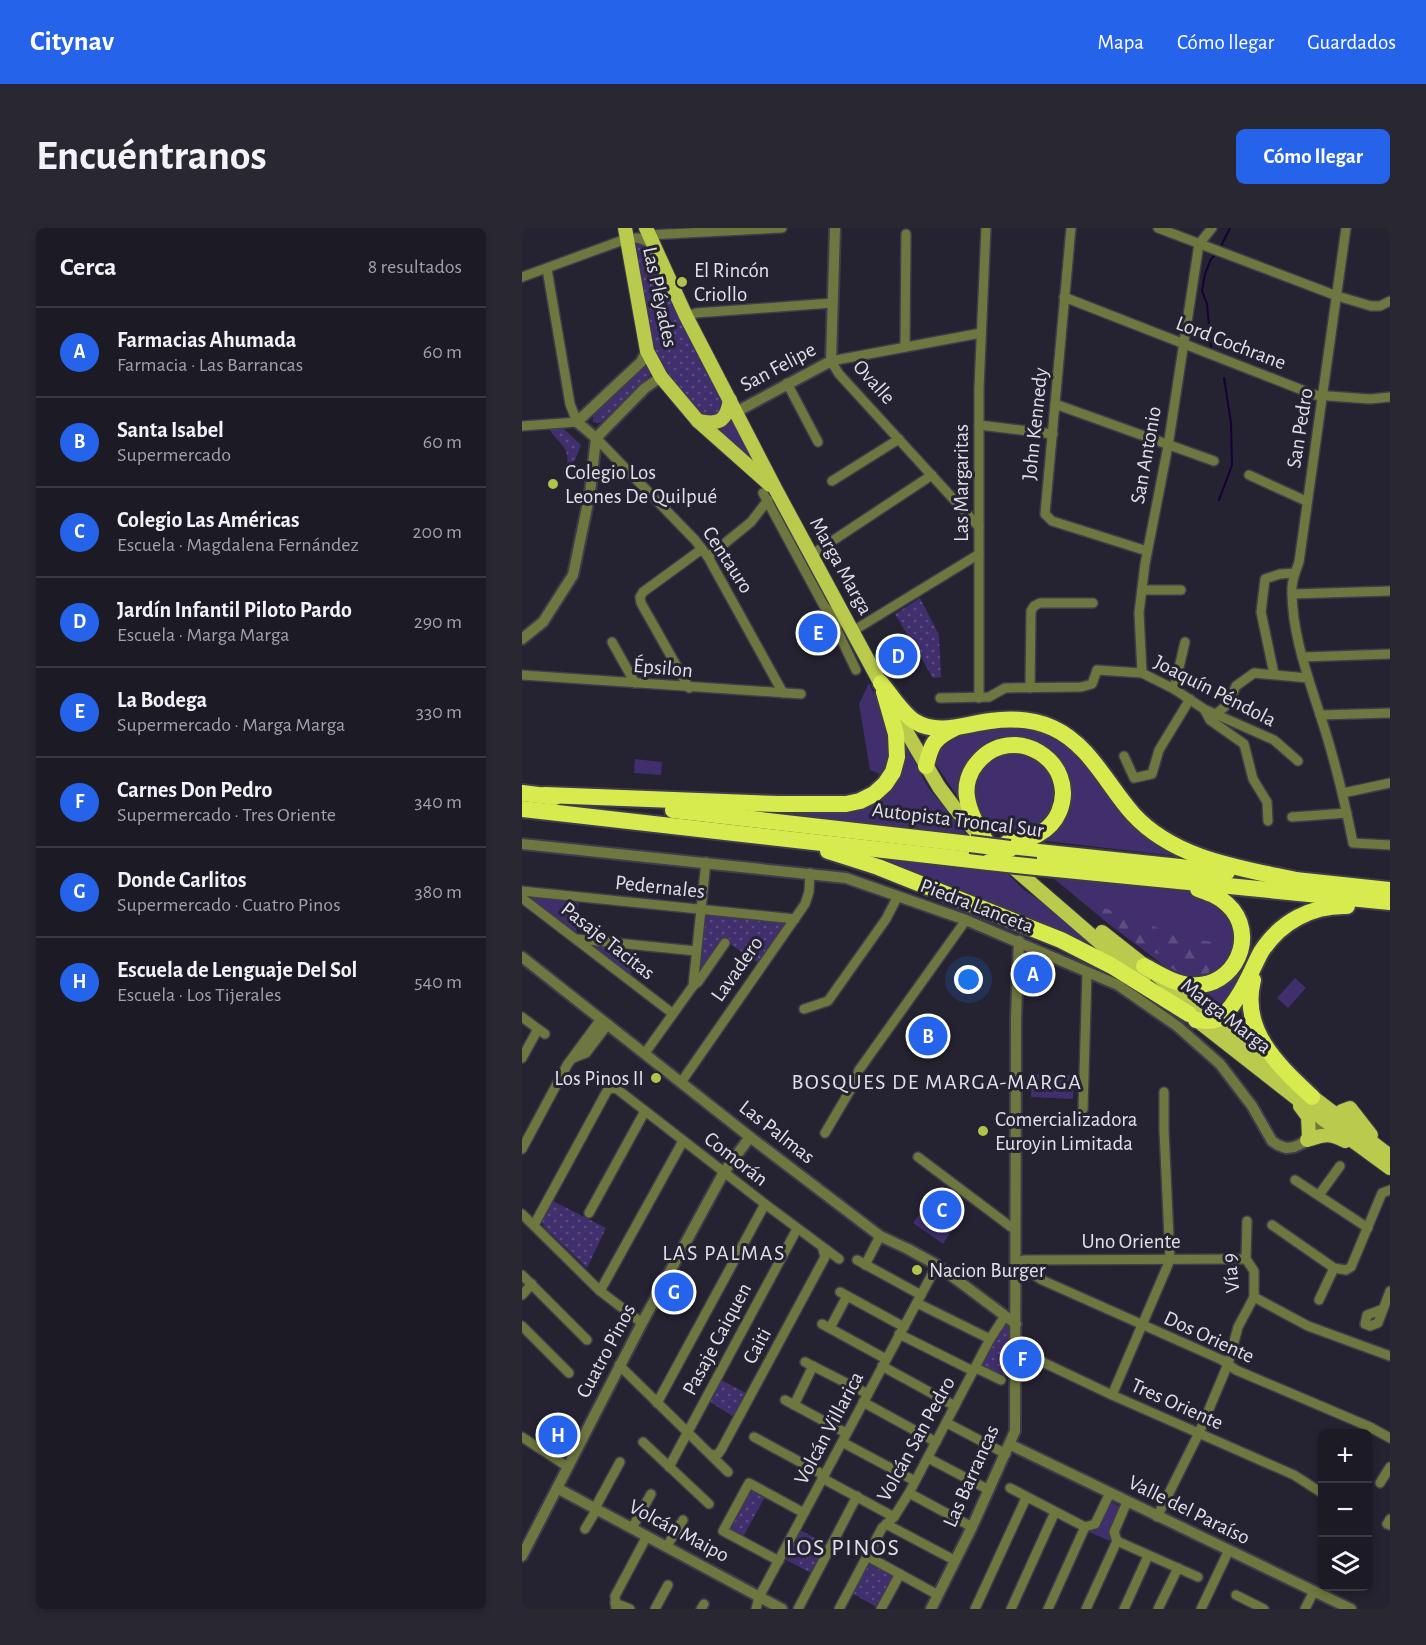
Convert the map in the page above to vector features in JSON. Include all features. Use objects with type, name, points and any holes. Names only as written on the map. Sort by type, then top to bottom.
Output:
[{"type":"highway","points":[[881,683],[913,720],[935,728],[1015,720],[1050,727],[1067,736],[1082,748],[1134,815],[1155,833],[1178,847],[1203,857],[1296,880]]},
{"type":"highway","points":[[545,795],[778,804],[846,804],[861,801],[874,794],[885,784],[893,771],[897,757],[896,734],[881,683]]},
{"type":"highway","points":[[926,766],[929,749],[939,736],[958,727]]},
{"type":"highway","points":[[979,844],[967,800],[967,786],[971,772],[984,755],[997,748],[1011,745],[1026,746],[1045,755],[1055,766],[1061,780],[1062,802],[1053,822],[1042,832],[1007,846]]},
{"type":"highway","name":"Autopista Troncal Sur","points":[[522,793],[1390,890]]},
{"type":"highway","name":"Autopista Troncal Sur","points":[[522,809],[989,862],[1390,902]]},
{"type":"highway","points":[[760,835],[869,864],[1061,940],[1112,966],[1200,1018],[1223,1016],[1235,1001],[1268,943],[1294,919],[1314,910],[1345,905],[1390,907]]},
{"type":"highway","points":[[1143,966],[1174,981],[1193,986],[1206,984],[1230,971],[1238,960],[1242,946],[1239,920],[1227,903],[1197,889],[1156,879]]},
{"type":"highway","points":[[1258,958],[1250,1002],[1255,1027],[1263,1045],[1279,1065],[1312,1097]]},
{"type":"main road","name":"Las Pléyades","points":[[626,234],[647,351],[661,377],[698,421],[731,452]]},
{"type":"main road","name":"Marga Marga","points":[[648,235],[686,316],[733,406],[769,494]]},
{"type":"main road","points":[[698,421],[710,423],[721,420],[733,406]]},
{"type":"main road","name":"Marga Marga","points":[[731,452],[769,494],[811,555],[846,625],[881,683],[926,766],[979,844],[1041,890],[1077,913],[1143,966],[1200,1018],[1292,1095],[1331,1118],[1383,1154],[1390,1168]]},
{"type":"main road","name":"Marga Marga","points":[[1041,890],[1098,941],[1200,1018],[1312,1097],[1331,1118]]},
{"type":"main road","points":[[1292,1095],[1308,1117],[1308,1139],[1325,1134],[1334,1135],[1383,1154]]},
{"type":"main road","points":[[1331,1118],[1347,1108],[1353,1110],[1383,1154]]},
{"type":"street","points":[[522,277],[547,269],[626,234],[638,238],[648,235],[782,228]]},
{"type":"street","name":"Ovalle","points":[[836,228],[831,361],[839,374],[979,526]]},
{"type":"street","name":"Las Margaritas","points":[[979,698],[979,425],[986,228]]},
{"type":"street","name":"John Kennedy","points":[[1071,228],[1045,510],[1047,517],[1052,521],[1147,551]]},
{"type":"street","points":[[1158,228],[1337,296],[1371,306],[1380,306],[1390,301]]},
{"type":"street","points":[[1199,243],[1212,228]]},
{"type":"street","name":"San Pedro","points":[[1346,228],[1299,562],[1292,594],[1297,635],[1343,793],[1353,843],[1390,845]]},
{"type":"street","points":[[905,347],[906,234]]},
{"type":"street","name":"San Antonio","points":[[1142,673],[1139,613],[1147,551],[1168,446],[1199,243]]},
{"type":"street","points":[[547,269],[570,404],[577,422]]},
{"type":"street","name":"Lord Cochrane","points":[[1064,297],[1315,395],[1370,399],[1390,397]]},
{"type":"street","points":[[686,316],[696,312],[832,303]]},
{"type":"street","name":"San Felipe","points":[[733,406],[831,361],[981,333]]},
{"type":"street","points":[[522,426],[577,422],[641,362],[647,351]]},
{"type":"street","points":[[522,639],[543,622],[573,575],[590,493],[596,438],[645,388],[661,377]]},
{"type":"street","points":[[787,383],[818,442]]},
{"type":"street","points":[[1055,404],[1214,461]]},
{"type":"street","name":"Centauro","points":[[577,422],[596,438],[705,553],[783,693]]},
{"type":"street","points":[[979,425],[1053,434]]},
{"type":"street","points":[[832,481],[900,439]]},
{"type":"street","points":[[811,555],[932,475]]},
{"type":"street","points":[[1249,475],[1306,501]]},
{"type":"street","points":[[769,494],[775,513],[825,606],[846,625],[979,554]]},
{"type":"street","points":[[751,522],[769,494]]},
{"type":"street","points":[[689,688],[641,603],[640,597],[643,592],[751,522],[775,513]]},
{"type":"street","points":[[1274,674],[1261,612],[1265,579],[1280,574],[1295,573]]},
{"type":"street","points":[[1142,590],[1181,590]]},
{"type":"street","points":[[1292,594],[1390,591]]},
{"type":"street","points":[[1030,688],[1031,611],[1034,606],[1040,603],[1093,603]]},
{"type":"street","name":"Marga Marga","points":[[846,625],[837,630],[856,670]]},
{"type":"street","points":[[612,642],[635,683]]},
{"type":"street","points":[[1174,689],[1185,642]]},
{"type":"street","points":[[1303,657],[1390,654]]},
{"type":"street","name":"Joaquín Péndola","points":[[979,698],[989,697],[1005,688],[1081,687],[1092,684],[1096,670],[1142,673],[1174,689],[1204,709],[1274,740],[1298,761]]},
{"type":"street","points":[[1216,714],[1228,704],[1236,686],[1254,673],[1308,678]]},
{"type":"street","name":"Épsilon","points":[[522,675],[801,694]]},
{"type":"street","points":[[940,698],[979,698]]},
{"type":"street","points":[[1124,756],[1134,778],[1152,774],[1159,750],[1190,699]]},
{"type":"street","points":[[1204,709],[1210,720],[1244,744],[1253,779],[1267,802],[1268,822]]},
{"type":"street","points":[[1320,715],[1390,713]]},
{"type":"street","points":[[1343,793],[1390,783]]},
{"type":"street","points":[[1292,817],[1347,813]]},
{"type":"street","name":"Piedra Lanceta","points":[[522,844],[846,878],[966,920],[1118,985],[1148,1004],[1201,1047],[1232,1078],[1252,1106],[1267,1133],[1278,1146],[1294,1147],[1308,1139]]},
{"type":"street","points":[[693,986],[706,862]]},
{"type":"street","name":"Lavadero","points":[[682,1081],[805,904],[809,892],[810,873]]},
{"type":"street","name":"Pedernales","points":[[522,891],[795,919]]},
{"type":"street","points":[[804,1009],[828,1001],[886,919],[898,896]]},
{"type":"street","name":"Pasaje Tacitas","points":[[522,898],[672,1013]]},
{"type":"street","points":[[825,1133],[855,1082],[859,1070],[966,920]]},
{"type":"street","points":[[575,938],[696,951]]},
{"type":"street","name":"Las Barrancas","points":[[931,1609],[1016,1431],[1019,941]]},
{"type":"street","points":[[645,1053],[672,1013],[693,986],[699,982],[725,943]]},
{"type":"street","name":"Las Palmas","points":[[522,957],[682,1081],[750,1137],[880,1236],[937,1265],[1016,1324]]},
{"type":"street","points":[[1083,1109],[1087,972]]},
{"type":"street","points":[[522,1017],[542,1031],[522,1058]]},
{"type":"street","points":[[522,1149],[573,1058],[586,1053],[605,1021]]},
{"type":"street","name":"Comorán","points":[[534,1225],[607,1091],[611,1088],[617,1089],[839,1259]]},
{"type":"street","points":[[1112,1395],[1170,1260],[1164,1092]]},
{"type":"street","points":[[589,1213],[645,1111]]},
{"type":"street","points":[[1308,1139],[1331,1118]]},
{"type":"street","name":"Cuatro Pinos","points":[[522,1557],[619,1365],[724,1172],[750,1137]]},
{"type":"street","points":[[600,1291],[683,1141]]},
{"type":"street","points":[[918,1157],[1016,1230]]},
{"type":"street","points":[[1319,1195],[1340,1166]]},
{"type":"street","points":[[1295,1180],[1368,1228]]},
{"type":"street","points":[[1272,1225],[1334,1268],[1339,1270],[1351,1267],[1382,1193],[1390,1190]]},
{"type":"street","points":[[657,1403],[765,1204]]},
{"type":"street","points":[[522,1214],[600,1291],[642,1323]]},
{"type":"street","name":"Vía 9","points":[[1157,1517],[1198,1433],[1228,1364],[1238,1327],[1254,1297],[1254,1271],[1246,1259],[1247,1221]]},
{"type":"street","name":"Pasaje Caiquen","points":[[669,1467],[797,1229]]},
{"type":"street","points":[[880,1236],[861,1263],[990,1339]]},
{"type":"street","name":"Caiti","points":[[713,1455],[718,1454],[721,1450],[820,1268],[825,1257],[823,1249]]},
{"type":"street","name":"Uno Oriente","points":[[1016,1263],[1024,1260],[1246,1259]]},
{"type":"street","name":"Dos Oriente","points":[[1016,1263],[1042,1280],[1390,1438]]},
{"type":"street","name":"Volcán Villarica","points":[[756,1609],[759,1597],[937,1265]]},
{"type":"street","points":[[1319,1300],[1334,1268]]},
{"type":"street","points":[[522,1275],[587,1340]]},
{"type":"street","points":[[522,1295],[532,1284]]},
{"type":"street","points":[[1383,1309],[1390,1291]]},
{"type":"street","points":[[955,1406],[826,1326],[844,1294],[902,1330],[974,1369],[1001,1380]]},
{"type":"street","points":[[1254,1297],[1308,1326],[1390,1356]]},
{"type":"street","name":"Volcán San Pedro","points":[[839,1609],[886,1524],[894,1517],[909,1493],[990,1339],[1005,1316]]},
{"type":"street","points":[[522,1326],[569,1373]]},
{"type":"street","name":"Tres Oriente","points":[[1015,1349],[1112,1395],[1294,1475],[1318,1491]]},
{"type":"street","points":[[915,1481],[789,1403],[809,1364],[936,1442]]},
{"type":"street","points":[[619,1365],[728,1472]]},
{"type":"street","points":[[947,1423],[1009,1449]]},
{"type":"street","points":[[522,1437],[568,1467]]},
{"type":"street","points":[[754,1437],[894,1517]]},
{"type":"street","points":[[643,1442],[709,1504]]},
{"type":"street","name":"Valle del Paraíso","points":[[1009,1449],[1110,1493],[1314,1591],[1330,1604],[1351,1609]]},
{"type":"street","points":[[928,1458],[989,1490]]},
{"type":"street","points":[[585,1529],[620,1462]]},
{"type":"street","points":[[1380,1483],[1390,1467]]},
{"type":"street","points":[[779,1561],[723,1531],[749,1483],[804,1513]]},
{"type":"street","name":"Volcán Maipo","points":[[557,1488],[782,1609]]},
{"type":"street","points":[[1010,1488],[1085,1527],[1095,1524],[1110,1493]]},
{"type":"street","points":[[909,1493],[972,1527]]},
{"type":"street","points":[[632,1528],[651,1494]]},
{"type":"street","points":[[798,1609],[857,1497]]},
{"type":"street","points":[[975,1609],[1026,1498]]},
{"type":"street","points":[[1127,1502],[1114,1532],[1118,1541],[1198,1578]]},
{"type":"street","points":[[1011,1609],[1055,1512]]},
{"type":"street","points":[[667,1546],[683,1520]]},
{"type":"street","points":[[886,1524],[954,1560]]},
{"type":"street","points":[[1048,1609],[1085,1527]]},
{"type":"street","points":[[630,1609],[615,1606],[615,1596],[647,1536]]},
{"type":"street","points":[[1086,1609],[1118,1541]]},
{"type":"street","points":[[1201,1609],[1229,1550]]},
{"type":"street","points":[[867,1556],[938,1595]]},
{"type":"street","points":[[1124,1609],[1148,1556]]},
{"type":"street","points":[[1158,1609],[1178,1568]]},
{"type":"street","points":[[881,1609],[900,1574]]},
{"type":"street","points":[[655,1609],[668,1585]]},
{"type":"street","points":[[1305,1609],[1314,1591]]},
{"type":"street","points":[[1236,1595],[1245,1605],[1264,1609]]},
{"type":"green space","points":[[639,242],[645,245],[722,402],[723,412],[717,417],[703,416],[669,376],[650,340],[633,243]]},
{"type":"green space","points":[[647,364],[652,373],[600,423],[593,422],[593,416]]},
{"type":"green space","points":[[733,414],[764,473],[714,429],[723,427]]},
{"type":"green space","points":[[549,429],[564,429],[581,445],[575,460],[566,469],[566,451]]},
{"type":"green space","points":[[920,598],[939,635],[941,677],[933,678],[895,614]]},
{"type":"green space","points":[[869,683],[885,718],[890,738],[890,749],[882,775],[870,770],[859,704]]},
{"type":"green space","points":[[990,726],[1038,728],[1057,738],[1194,858],[1037,840],[1046,834],[1063,772],[1005,741],[960,795],[955,793],[935,763],[936,751],[958,732]]},
{"type":"green space","points":[[905,744],[928,787],[966,834],[760,811],[860,808],[902,745]]},
{"type":"green space","points":[[1023,748],[1054,771],[1057,809],[1042,826],[1023,831],[997,833],[973,797],[972,779],[987,754]]},
{"type":"green space","points":[[635,759],[662,762],[661,775],[634,773]]},
{"type":"green space","points":[[870,857],[1008,874],[1023,889],[1054,910],[1116,963]]},
{"type":"green space","points":[[1052,877],[1189,892],[1215,901],[1230,915],[1238,933],[1236,952],[1212,977],[1195,979],[1170,970]]},
{"type":"green space","points":[[524,896],[579,901],[576,935]]},
{"type":"green space","points":[[1085,900],[1136,918],[1177,937],[1220,943],[1208,974],[1187,974],[1173,969],[1163,960],[1161,954],[1147,952]]},
{"type":"green space","points":[[705,913],[789,921],[760,964],[724,940],[699,977]]},
{"type":"green space","points":[[589,943],[634,948],[631,976]]},
{"type":"green space","points":[[1250,955],[1248,972],[1244,979],[1217,1010],[1191,992],[1226,982],[1237,973]]},
{"type":"green space","points":[[1295,978],[1306,988],[1288,1008],[1277,998]]},
{"type":"green space","points":[[1032,1074],[1074,1075],[1073,1099],[1031,1097]]},
{"type":"green space","points":[[553,1201],[606,1228],[587,1268],[544,1227],[542,1222]]},
{"type":"green space","points":[[924,1208],[953,1228],[943,1244],[913,1223]]},
{"type":"green space","points":[[1003,1322],[1009,1326],[1009,1375],[1002,1377],[979,1366]]},
{"type":"green space","points":[[721,1380],[746,1393],[734,1417],[710,1402]]},
{"type":"green space","points":[[749,1488],[765,1497],[743,1537],[728,1528]]},
{"type":"green space","points":[[1110,1501],[1119,1506],[1109,1531],[1112,1542],[1089,1532],[1098,1526]]},
{"type":"green space","points":[[800,1530],[828,1545],[813,1574],[784,1559]]},
{"type":"green space","points":[[868,1561],[896,1576],[878,1608],[850,1592]]},
{"type":"waterway","points":[[1220,248],[1230,228]]},
{"type":"waterway","points":[[1211,347],[1207,304],[1202,291],[1205,274],[1211,259],[1217,253]]},
{"type":"waterway","points":[[1219,500],[1232,465],[1231,423],[1224,378]]},
{"type":"place","name":"El Rincón Criollo","points":[[682,282]]},
{"type":"place","name":"Colegio Los Leones De Quilpué","points":[[553,484]]},
{"type":"place","name":"La Bodega","points":[[818,633]]},
{"type":"place","name":"Jardín Infantil Piloto Pardo","points":[[898,656]]},
{"type":"place","name":"Farmacias Ahumada","points":[[1033,974]]},
{"type":"place","name":"Santa Isabel","points":[[928,1036]]},
{"type":"place","name":"Los Pinos II","points":[[656,1078]]},
{"type":"place","name":"Comercializadora Euroyin Limitada","points":[[983,1131]]},
{"type":"place","name":"Colegio Las Américas","points":[[942,1210]]},
{"type":"place","name":"Nacion Burger","points":[[917,1270]]},
{"type":"place","name":"Donde Carlitos","points":[[674,1292]]},
{"type":"place","name":"Carnes Don Pedro","points":[[1022,1359]]},
{"type":"place","name":"Escuela de Lenguaje Del Sol","points":[[558,1435]]},
{"type":"district","name":"BOSQUES DE MARGA-MARGA","points":[[937,1082]]},
{"type":"district","name":"LAS PALMAS","points":[[724,1253]]},
{"type":"district","name":"LOS PINOS","points":[[843,1548]]}]
